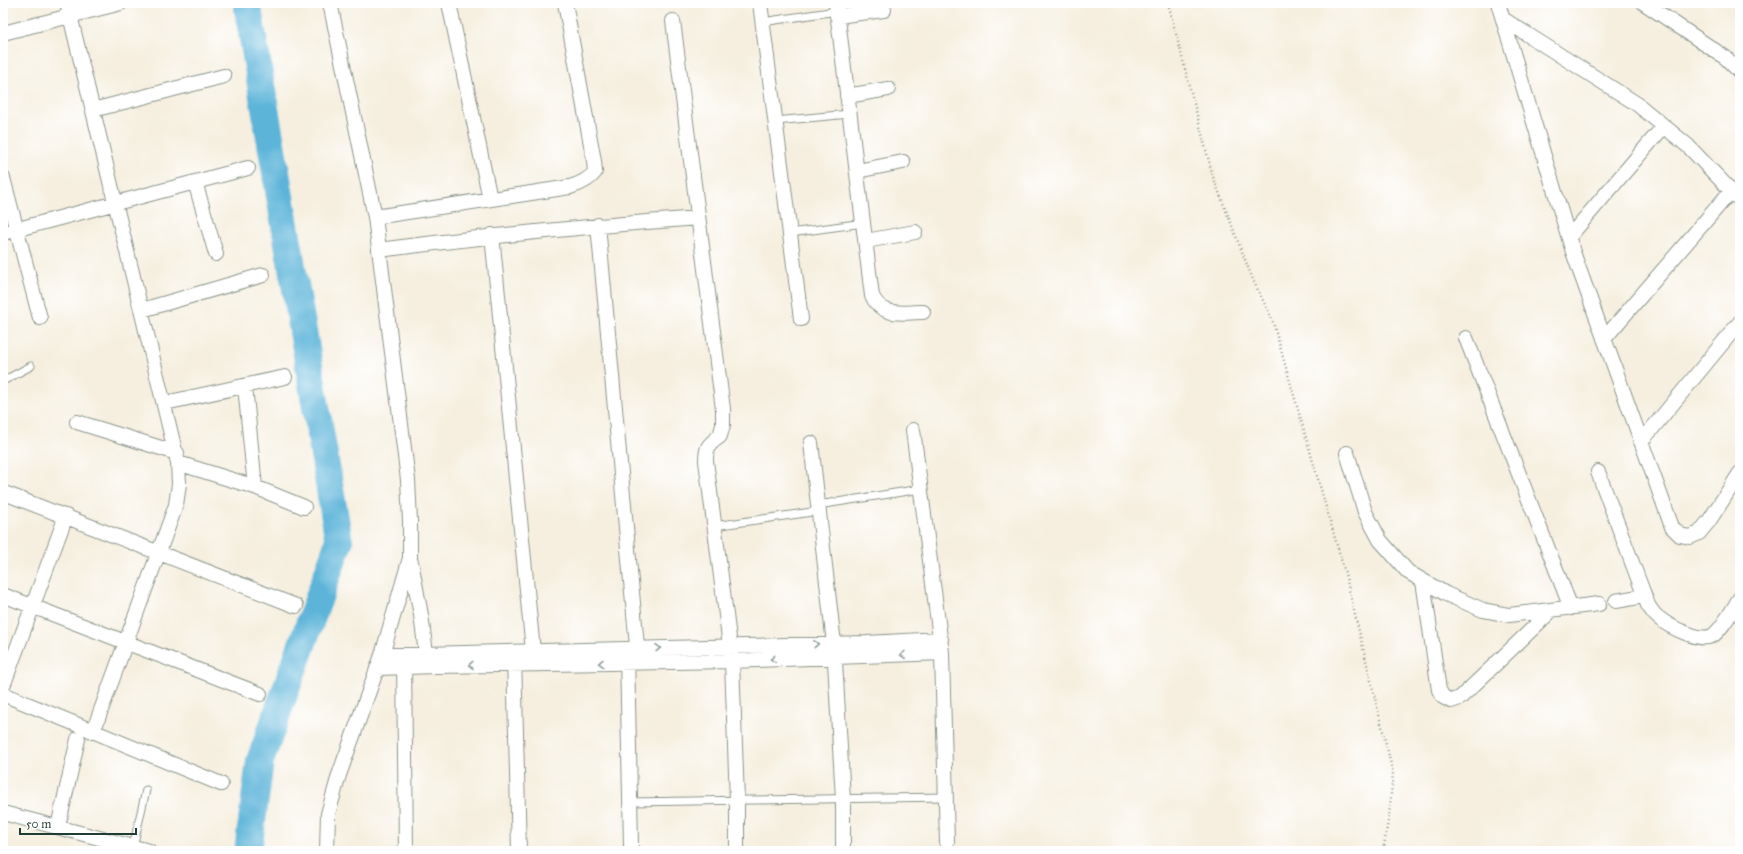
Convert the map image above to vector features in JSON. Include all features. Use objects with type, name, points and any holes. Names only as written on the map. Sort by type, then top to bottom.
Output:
[{"type":"street","points":[[3,33],[69,9],[121,3]]},
{"type":"street","points":[[330,3],[375,218],[408,480],[410,558],[421,615],[426,653]]},
{"type":"street","points":[[449,3],[490,199]]},
{"type":"street","points":[[375,218],[570,187],[583,182],[592,176],[595,172],[565,3]]},
{"type":"street","points":[[760,3],[800,319]]},
{"type":"street","points":[[1498,3],[1569,238],[1672,527],[1680,535],[1690,536],[1699,533],[1709,521],[1740,473]]},
{"type":"street","points":[[1644,3],[1726,58],[1740,72]]},
{"type":"street","points":[[69,9],[165,403],[177,458],[179,484],[176,505],[160,552],[125,641],[93,732]]},
{"type":"street","points":[[884,10],[836,10],[872,296],[876,304],[882,310],[893,313],[923,312]]},
{"type":"street","points":[[1503,19],[1637,104],[1688,146],[1736,196],[1604,338]]},
{"type":"street","points":[[673,21],[723,409],[723,425],[720,436],[708,444],[706,451],[714,526],[732,661],[737,801],[737,846]]},
{"type":"street","points":[[93,110],[224,76]]},
{"type":"street","points":[[847,96],[888,89]]},
{"type":"street","points":[[1569,238],[1664,126]]},
{"type":"street","points":[[857,171],[903,162]]},
{"type":"street","points":[[3,234],[248,168]]},
{"type":"street","points":[[3,178],[40,318]]},
{"type":"street","points":[[195,182],[216,254]]},
{"type":"street","points":[[379,250],[492,235],[598,225],[698,218]]},
{"type":"street","points":[[598,225],[632,656],[630,802],[631,845]]},
{"type":"street","points":[[866,241],[915,232]]},
{"type":"street","points":[[492,235],[534,658]]},
{"type":"street","points":[[142,310],[263,275]]},
{"type":"street","points":[[1641,442],[1740,322]]},
{"type":"street","points":[[1466,338],[1571,608]]},
{"type":"street","points":[[165,403],[286,377]]},
{"type":"street","points":[[244,386],[255,487]]},
{"type":"street","points":[[76,422],[255,487],[304,507]]},
{"type":"street","points":[[913,430],[942,646],[947,842]]},
{"type":"street","points":[[811,443],[835,650],[843,799],[843,849]]},
{"type":"street","points":[[1347,454],[1365,512],[1380,540],[1408,572],[1423,581],[1446,594],[1483,610],[1510,615],[1599,604]]},
{"type":"street","points":[[1598,472],[1644,596],[1648,605],[1659,618],[1665,623],[1683,632],[1706,637],[1713,636],[1740,598]]},
{"type":"street","points":[[7,494],[160,552],[296,606]]},
{"type":"street","points":[[3,686],[66,516]]},
{"type":"street","points":[[327,851],[328,814],[339,775],[379,662],[410,558]]},
{"type":"street","points":[[1423,581],[1439,690],[1443,697],[1451,701],[1460,698],[1552,610]]},
{"type":"street","points":[[3,595],[260,694]]},
{"type":"street","points":[[1616,601],[1644,596]]},
{"type":"street","points":[[632,656],[730,647],[835,650],[942,646]]},
{"type":"street","points":[[379,662],[632,656],[732,661],[835,650]]},
{"type":"street","points":[[404,661],[426,653],[514,658]]},
{"type":"street","points":[[514,658],[518,851]]},
{"type":"street","points":[[404,661],[406,851]]},
{"type":"street","points":[[3,694],[221,784]]},
{"type":"street","points":[[58,827],[78,739]]},
{"type":"street","points":[[3,813],[149,851]]},
{"type":"lane","points":[[762,22],[836,10]]},
{"type":"lane","points":[[775,121],[850,114]]},
{"type":"lane","points":[[790,233],[864,223]]},
{"type":"lane","points":[[3,381],[31,366]]},
{"type":"lane","points":[[714,526],[921,490]]},
{"type":"lane","points":[[134,847],[146,790]]},
{"type":"lane","points":[[630,802],[947,797]]},
{"type":"path","points":[[1168,3],[1214,177],[1253,280],[1272,319],[1346,573],[1393,773],[1389,816],[1382,851]]},
{"type":"waterway","points":[[247,3],[339,542],[260,761],[248,851]]}]
